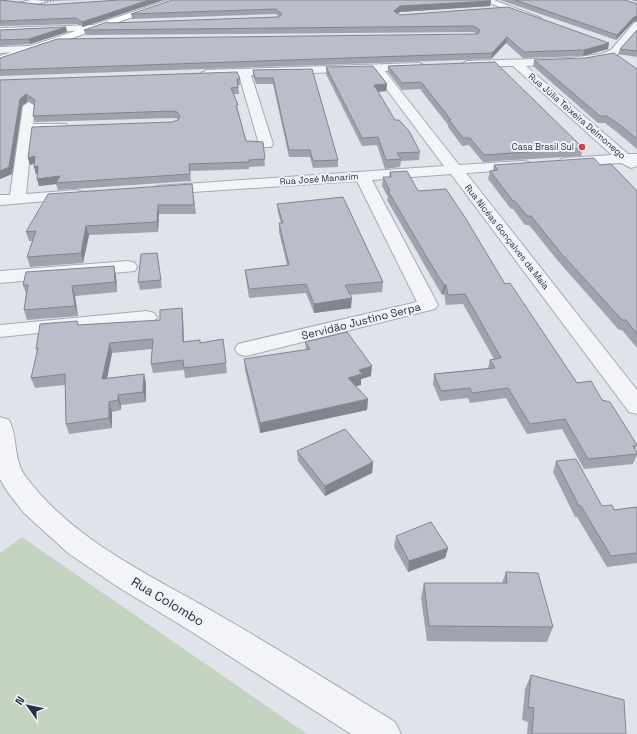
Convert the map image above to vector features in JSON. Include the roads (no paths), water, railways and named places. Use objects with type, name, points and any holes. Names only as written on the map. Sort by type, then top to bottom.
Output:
[{"type":"main road","points":[[0,60],[177,0]]},
{"type":"street","points":[[0,0],[53,6]]},
{"type":"street","points":[[0,10],[42,0]]},
{"type":"street","points":[[177,0],[191,0]]},
{"type":"street","points":[[486,5],[510,8],[546,21]]},
{"type":"street","points":[[0,31],[143,23]]},
{"type":"street","points":[[454,65],[595,59],[610,55],[615,46],[637,25]]},
{"type":"street","points":[[58,40],[98,39]]},
{"type":"street","points":[[0,50],[30,49]]},
{"type":"street","name":"Rua Júlia Teixeira Delmonego","points":[[516,63],[631,158],[637,169]]},
{"type":"street","points":[[197,74],[431,66]]},
{"type":"street","name":"Rua Nicéas Gonçalves da Maia","points":[[377,68],[637,406]]},
{"type":"street","points":[[244,72],[266,144]]},
{"type":"street","points":[[17,199],[29,106]]},
{"type":"street","points":[[26,128],[72,126]]},
{"type":"street","name":"Rua José Manarim","points":[[150,190],[631,158]]},
{"type":"street","name":"Servidão Justino Serpa","points":[[246,348],[428,305],[362,176]]},
{"type":"street","points":[[0,200],[88,194]]},
{"type":"street","points":[[0,277],[128,267]]},
{"type":"street","points":[[0,331],[147,317]]},
{"type":"street","name":"Rua Colombo","points":[[0,426],[4,454],[15,483],[33,505],[58,528],[87,550],[140,585],[383,734]]},
{"type":"railway","points":[[27,8],[57,0]]},
{"type":"place","name":"Casa Brasil Sul","points":[[582,147]]}]
